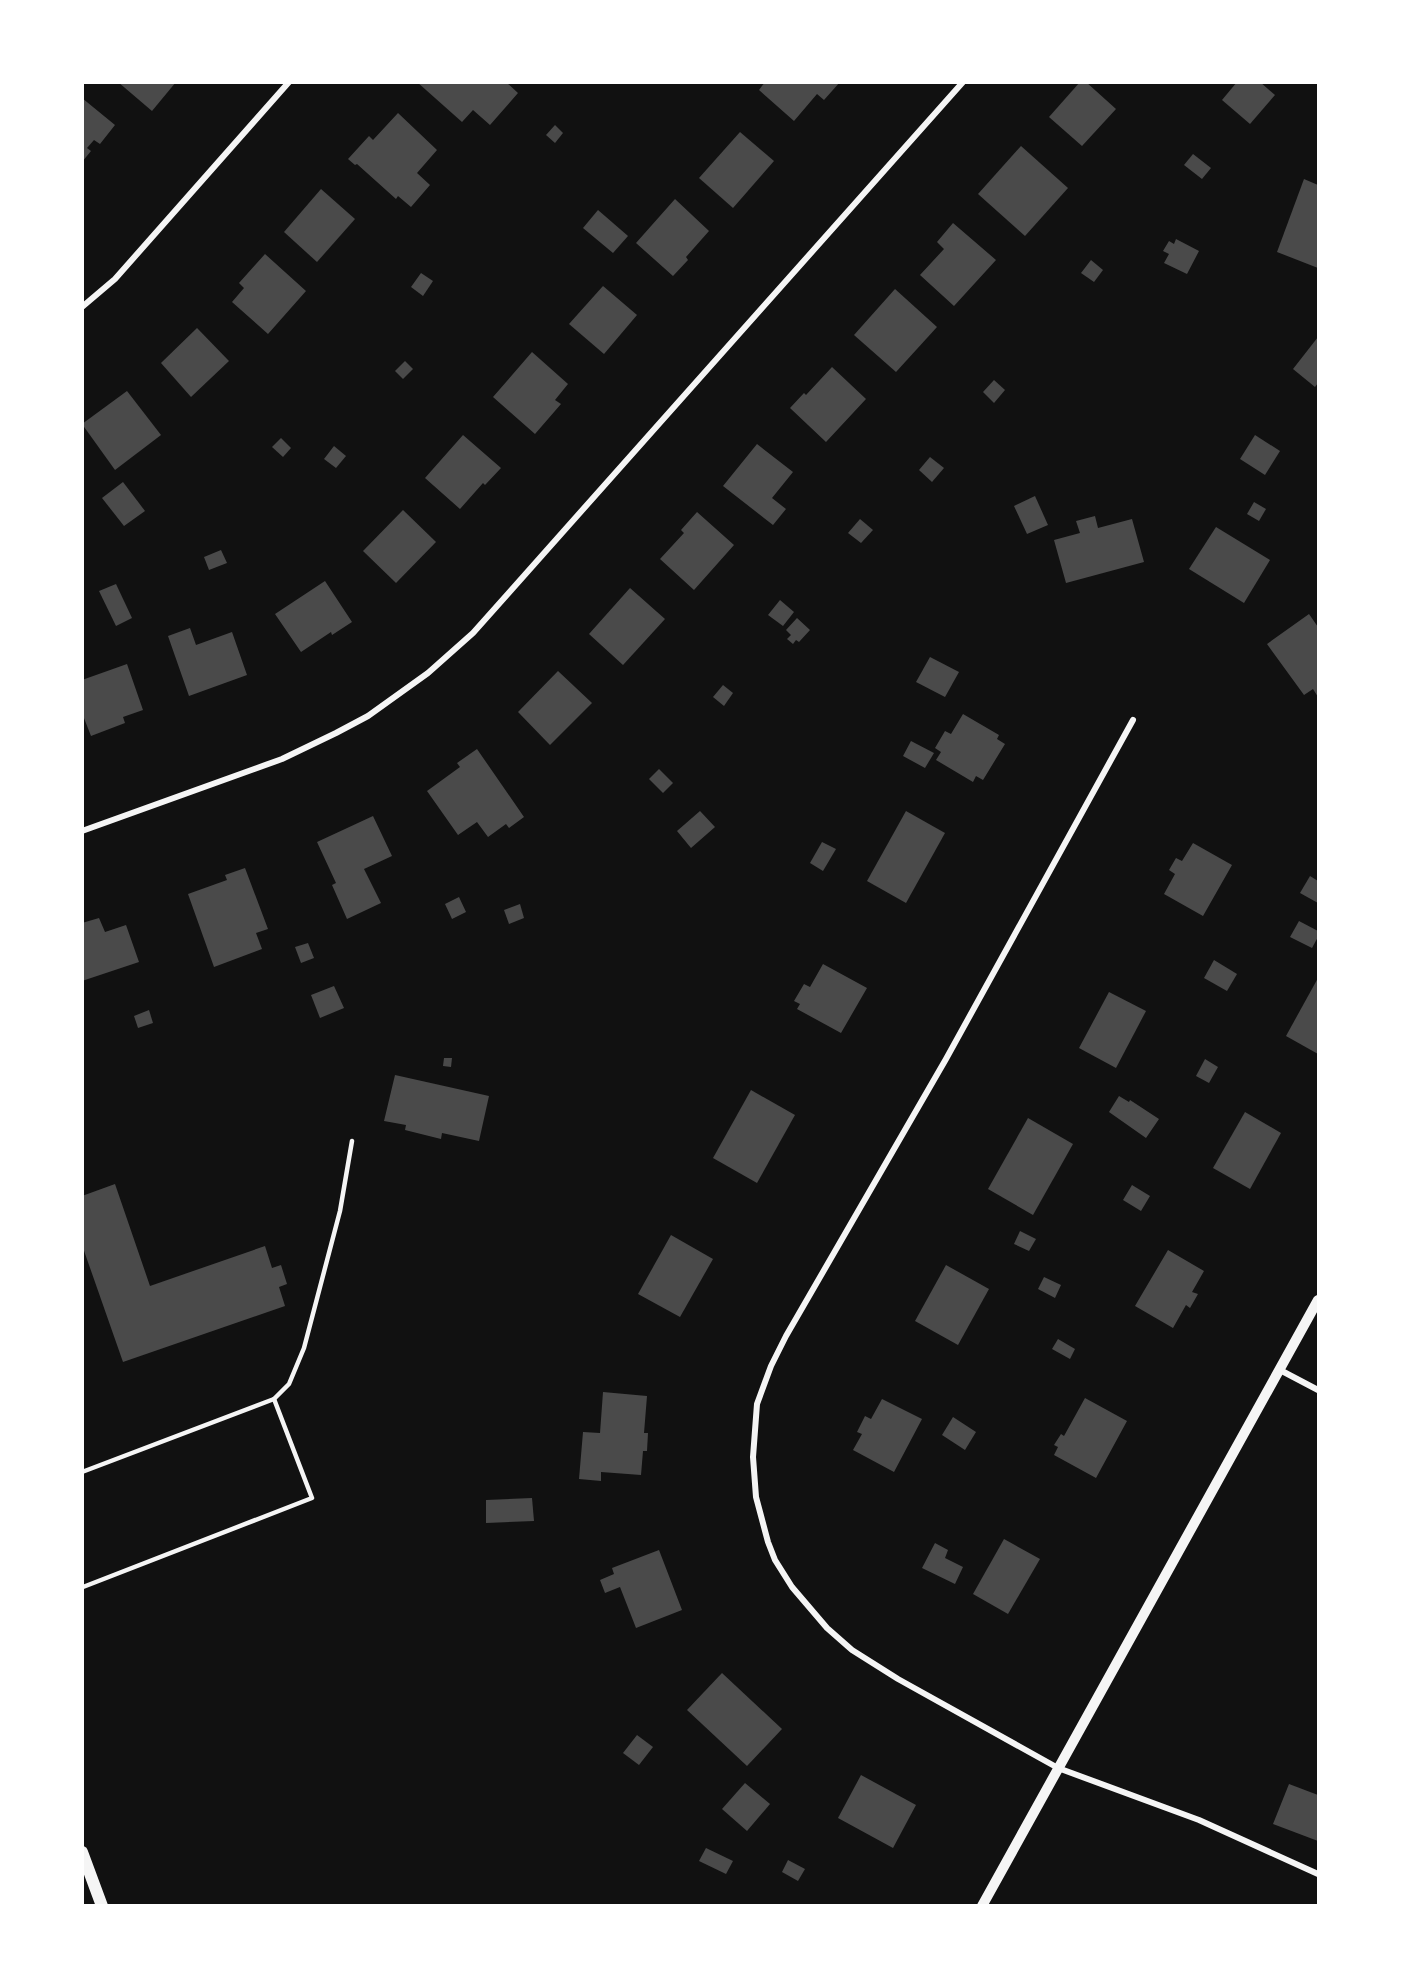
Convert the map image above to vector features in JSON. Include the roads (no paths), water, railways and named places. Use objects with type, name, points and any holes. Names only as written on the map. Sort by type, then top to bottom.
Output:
[{"type":"main road","points":[[82,1852],[102,1905]]},
{"type":"street","points":[[82,307],[115,279],[290,82]]},
{"type":"street","points":[[82,831],[282,759],[368,716],[428,673],[473,633],[963,82]]},
{"type":"street","points":[[1133,720],[946,1059],[786,1336],[771,1366],[757,1404],[753,1457],[756,1497],[775,1560],[792,1587],[827,1628],[852,1650],[898,1679],[1058,1768],[1199,1820],[1318,1874]]},
{"type":"street","points":[[982,1905],[1318,1300]]},
{"type":"street","points":[[1280,1370],[1318,1390]]},
{"type":"lane","points":[[82,1473],[274,1400],[289,1384],[303,1348],[340,1211],[352,1141]]},
{"type":"lane","points":[[82,1585],[83,1587],[312,1498],[274,1400]]}]
